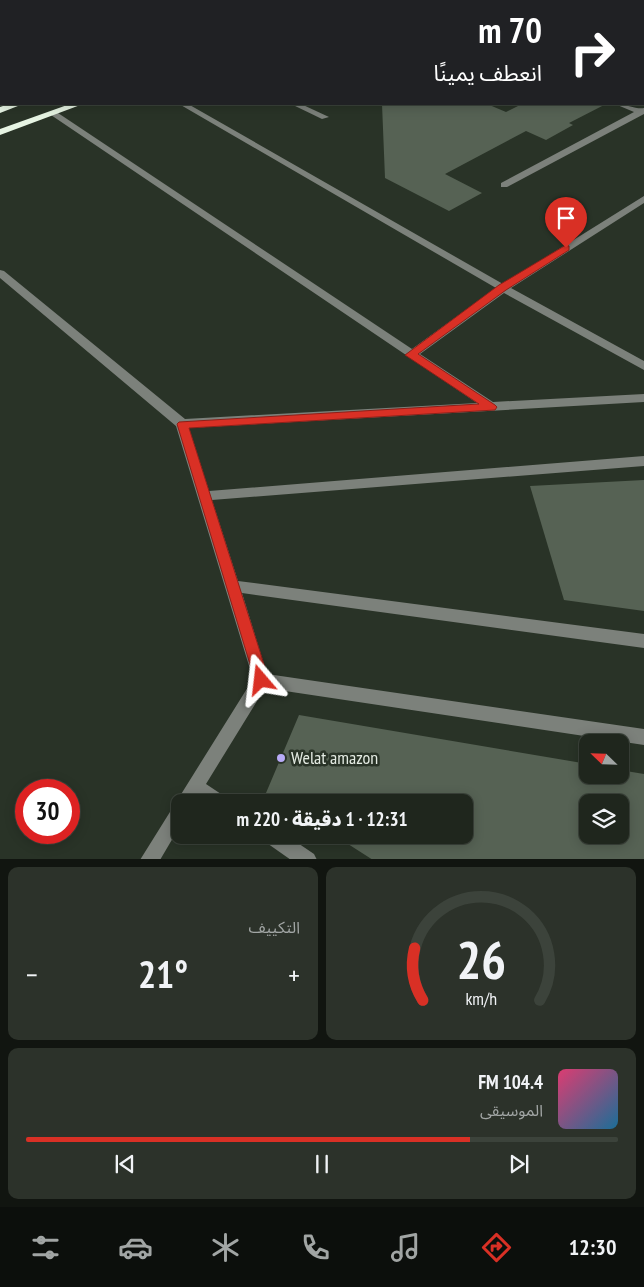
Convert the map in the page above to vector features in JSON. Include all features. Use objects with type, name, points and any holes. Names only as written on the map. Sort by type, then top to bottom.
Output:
[{"type":"highway","points":[[0,110],[15,105]]},
{"type":"highway","points":[[0,132],[75,105]]},
{"type":"street","points":[[186,105],[503,288],[644,366]]},
{"type":"street","points":[[297,105],[325,117]]},
{"type":"street","points":[[623,105],[642,111]]},
{"type":"street","points":[[504,185],[642,111]]},
{"type":"street","points":[[52,113],[491,407]]},
{"type":"street","points":[[411,355],[503,288],[644,199]]},
{"type":"street","points":[[0,273],[182,424],[261,680],[190,794]]},
{"type":"street","points":[[182,424],[644,398]]},
{"type":"street","points":[[204,496],[644,461]]},
{"type":"street","points":[[232,586],[644,641]]},
{"type":"street","points":[[261,680],[644,737]]},
{"type":"street","points":[[194,787],[205,794]]},
{"type":"street","points":[[150,859],[171,825]]},
{"type":"street","points":[[284,844],[306,859]]},
{"type":"building","points":[[382,105],[489,105],[506,112],[520,105],[604,105],[569,123],[573,125],[546,140],[526,131],[445,174],[482,193],[449,211],[385,178]]},
{"type":"building","points":[[644,480],[644,611],[564,600],[530,486]]},
{"type":"building","points":[[299,715],[579,762],[579,784],[629,784],[629,772],[644,774],[644,859],[371,859],[348,844],[473,844],[473,794],[268,794],[266,793]]},
{"type":"place","name":"Welat amazon","points":[[281,758]]},
{"type":"route","points":[[261,680],[182,424],[491,407],[411,355],[503,288],[566,248]]}]
